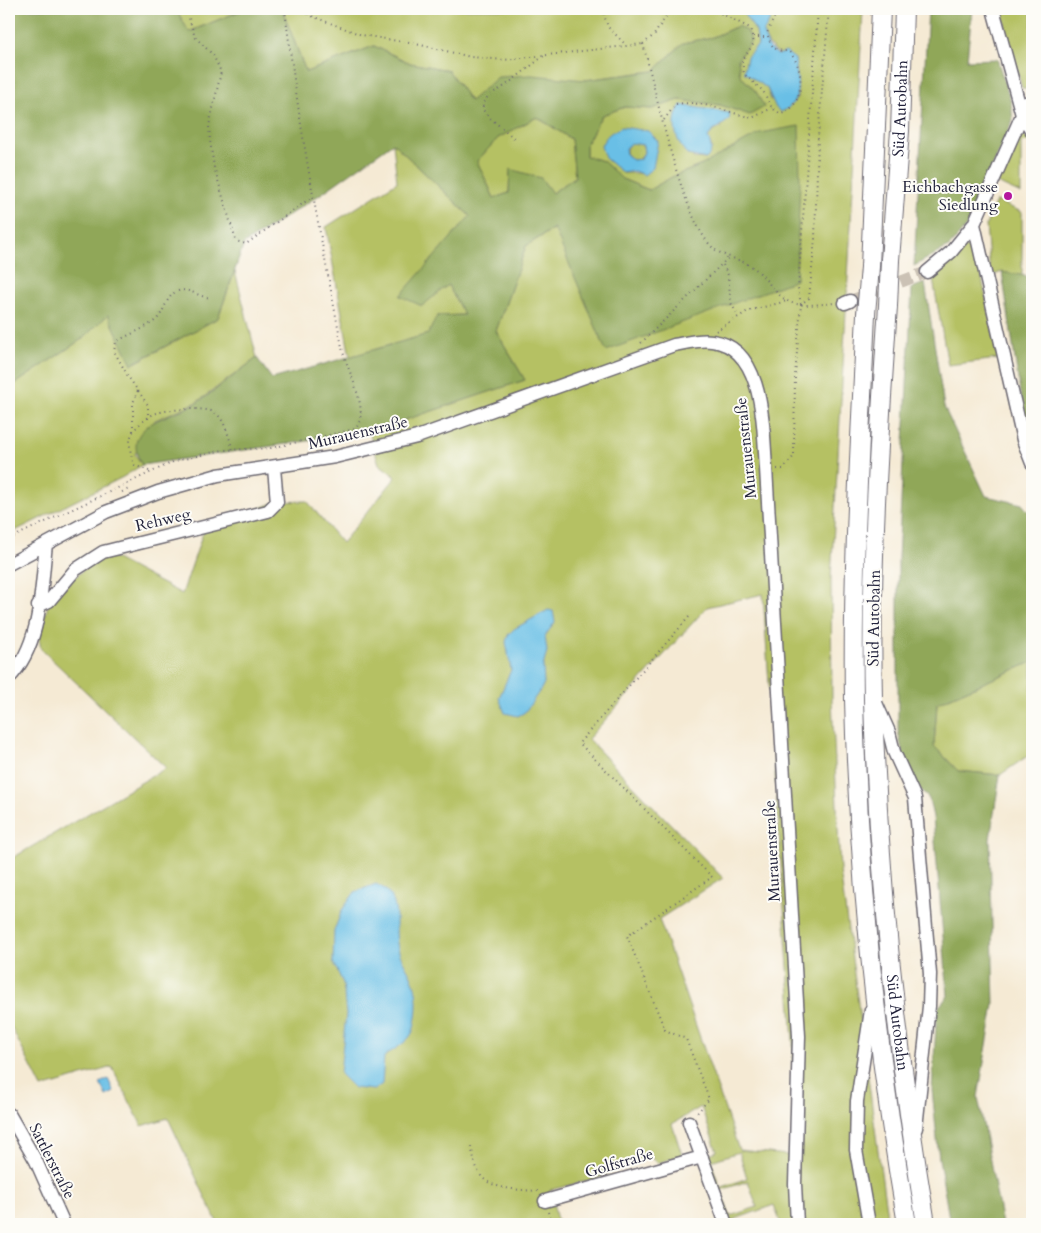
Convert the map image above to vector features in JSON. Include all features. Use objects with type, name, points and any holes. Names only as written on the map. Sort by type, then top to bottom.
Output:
[{"type":"highway","name":"Süd Autobahn","points":[[881,9],[870,267],[855,543],[854,698],[857,793],[873,998],[894,1152],[907,1224]]},
{"type":"highway","name":"Süd Autobahn","points":[[904,9],[900,131],[879,445],[874,583],[873,698],[884,898],[900,1050],[926,1224]]},
{"type":"street","points":[[993,9],[1021,110],[1032,131]]},
{"type":"street","points":[[927,272],[951,252],[974,224],[1021,110],[1032,101]]},
{"type":"street","points":[[974,224],[1023,440],[1032,463]]},
{"type":"street","name":"Murauenstraße","points":[[9,564],[106,512],[158,492],[273,462],[335,457],[417,437],[674,345],[699,340],[714,341],[736,352],[755,380],[766,468],[799,1036],[795,1184],[797,1224]]},
{"type":"street","name":"Rehweg","points":[[38,606],[49,601],[75,570],[103,552],[268,512],[277,502],[273,462]]},
{"type":"street","points":[[9,678],[20,664],[29,646],[38,606],[46,544]]},
{"type":"street","points":[[873,698],[889,732],[894,752],[916,798],[930,974],[929,1006],[914,1151]]},
{"type":"street","points":[[868,1224],[856,1150],[857,1101],[873,998]]},
{"type":"street","name":"Sattlerstraße","points":[[9,1114],[36,1161],[64,1224]]},
{"type":"street","points":[[689,1122],[726,1224]]},
{"type":"street","name":"Golfstraße","points":[[546,1201],[702,1157]]},
{"type":"path","points":[[186,9],[196,38],[213,55],[221,72],[209,126],[210,141],[214,167],[236,241],[246,244],[312,197]]},
{"type":"path","points":[[9,539],[149,471],[175,461],[233,450],[271,448],[356,429],[361,423],[362,406],[344,360],[312,197],[285,9]]},
{"type":"path","points":[[299,9],[314,17],[362,35],[421,45],[471,57],[504,60],[644,44],[654,35],[671,9]]},
{"type":"path","points":[[602,9],[608,27],[627,46]]},
{"type":"path","points":[[719,9],[720,13],[750,28],[754,43],[742,61],[744,74],[763,91],[772,108],[780,114],[790,111],[800,98],[800,78],[794,56],[788,51],[779,52],[766,37]]},
{"type":"path","points":[[766,37],[774,18],[784,9]]},
{"type":"path","points":[[766,468],[783,469],[794,456],[795,376],[801,304],[798,288],[818,9]]},
{"type":"path","points":[[801,304],[810,298],[813,275],[818,137],[829,9]]},
{"type":"path","points":[[752,37],[766,37]]},
{"type":"path","points":[[644,44],[682,184],[698,229],[714,248],[730,258],[750,264],[764,275],[787,301]]},
{"type":"path","points":[[514,138],[490,118],[483,110],[483,103],[489,95],[505,86],[545,55]]},
{"type":"path","points":[[664,120],[676,104],[685,103],[719,107],[752,118],[772,108]]},
{"type":"path","points":[[638,346],[730,258]]},
{"type":"path","points":[[723,265],[728,275],[731,303],[738,316]]},
{"type":"path","points":[[148,419],[148,405],[114,350],[116,342],[158,318],[170,297],[177,291],[188,290],[211,298]]},
{"type":"path","points":[[714,341],[716,330],[738,316],[760,306],[787,301],[801,304],[847,302]]},
{"type":"path","points":[[138,390],[133,403],[133,431],[129,449],[134,465],[149,471]]},
{"type":"path","points":[[133,431],[156,413],[191,409],[213,411],[223,425],[233,450]]},
{"type":"path","points":[[271,448],[273,462]]},
{"type":"path","points":[[688,617],[579,743],[712,877],[627,936],[665,1030],[686,1039],[709,1099],[689,1122]]},
{"type":"path","points":[[471,1147],[476,1166],[482,1178],[505,1189],[542,1191],[552,1224]]},
{"type":"green space","points":[[9,9],[176,9],[189,32],[245,9],[282,9],[306,72],[374,46],[410,63],[448,70],[470,101],[498,77],[531,75],[585,80],[654,71],[683,43],[713,37],[738,26],[748,32],[751,41],[738,59],[740,75],[757,93],[764,107],[750,115],[720,105],[679,100],[652,109],[625,107],[602,115],[586,144],[586,156],[603,161],[622,179],[649,190],[672,177],[702,165],[760,133],[799,126],[800,182],[796,280],[606,351],[554,228],[526,246],[496,331],[525,380],[369,432],[142,465],[136,451],[137,440],[152,423],[198,402],[257,358],[272,379],[428,334],[437,316],[464,315],[448,285],[422,306],[400,296],[470,216],[393,143],[321,194],[244,244],[218,318],[132,364],[108,315],[82,339],[9,388]],"holes":[[[537,117],[571,139],[575,177],[552,193],[541,178],[510,169],[509,193],[494,198],[477,161],[498,138]]]},
{"type":"green space","points":[[176,9],[245,9],[188,32]]},
{"type":"green space","points":[[282,9],[740,9],[756,31],[758,45],[747,57],[744,72],[767,88],[771,100],[797,99],[795,59],[783,56],[771,48],[763,33],[772,16],[785,9],[863,10],[831,579],[832,699],[840,870],[888,1224],[781,1224],[774,1205],[733,1220],[734,1224],[726,1224],[702,1157],[717,1151],[701,1107],[672,1124],[682,1155],[658,1163],[648,1156],[595,1179],[550,1190],[558,1224],[218,1224],[168,1118],[142,1126],[112,1067],[42,1088],[9,1023],[9,860],[166,768],[41,649],[39,638],[49,601],[103,552],[182,594],[205,527],[277,502],[307,501],[342,543],[396,477],[379,464],[369,432],[525,380],[496,331],[526,246],[555,228],[731,303],[796,279],[702,165],[672,177],[649,190],[622,179],[603,161],[586,157],[586,144],[602,115],[625,107],[652,109],[679,100],[720,105],[750,115],[757,93],[740,75],[738,26],[713,37],[683,43],[654,71],[585,80],[566,79],[470,101],[448,70],[410,63],[374,46],[306,72]],"holes":[[[713,109],[722,127],[712,132],[708,137],[712,148],[706,159],[693,158]],[[648,131],[641,173],[623,173],[605,158]],[[763,594],[793,1042],[796,1156],[739,1150],[659,919],[723,878],[588,739],[707,607]],[[739,1152],[747,1178],[720,1188],[711,1161]],[[748,1181],[757,1207],[730,1216],[721,1190]]]},
{"type":"green space","points":[[928,9],[972,9],[967,60],[997,59],[1011,102],[1013,120],[966,227],[950,246],[914,266]]},
{"type":"green space","points":[[1001,9],[1032,9],[1032,90],[1022,88]]},
{"type":"green space","points":[[537,117],[571,139],[575,177],[552,193],[510,169],[509,193],[494,198],[477,161],[498,138]]},
{"type":"green space","points":[[1020,134],[1025,135],[1029,142],[1021,143],[1021,194],[997,183]]},
{"type":"green space","points":[[635,142],[641,145],[644,151],[641,157],[635,160],[629,157],[626,151],[629,145]]},
{"type":"green space","points":[[393,143],[470,216],[448,285],[464,315],[438,316],[429,334],[350,357],[326,227],[397,182]]},
{"type":"green space","points":[[996,201],[1022,212],[1022,276],[1002,272],[994,275],[990,274],[986,225]]},
{"type":"green space","points":[[963,247],[971,248],[978,258],[998,359],[948,365],[932,274]]},
{"type":"green space","points":[[235,271],[257,358],[197,402],[155,420],[135,454],[142,465],[123,477],[9,534],[9,388],[82,339],[108,314],[133,364],[218,318]]},
{"type":"green space","points":[[1002,272],[1032,277],[1032,431],[1024,419]]},
{"type":"green space","points":[[925,283],[944,407],[986,496],[1022,504],[1032,516],[1032,662],[937,703],[934,746],[958,771],[1000,775],[990,839],[994,1005],[978,1097],[1002,1224],[950,1224],[939,1159],[932,1090],[937,1009],[948,996],[933,817],[929,799],[913,781],[905,765],[898,731],[898,559],[912,288]]},
{"type":"green space","points":[[1032,662],[1032,753],[1000,775],[958,771],[934,746],[937,703]]},
{"type":"water","points":[[740,9],[785,9],[772,16],[763,33],[769,48],[778,55],[786,52],[795,59],[798,82],[796,96],[788,108],[781,112],[776,108],[767,88],[744,72],[747,57],[758,45],[756,31]]},
{"type":"water","points":[[681,105],[730,113],[729,120],[708,137],[711,151],[706,159],[688,155],[680,144],[675,124]]},
{"type":"water","points":[[622,127],[648,131],[658,141],[653,168],[644,175],[634,171],[623,173],[605,158],[601,146],[603,142],[612,132]],"holes":[[[631,143],[643,145],[644,152],[641,159],[633,160],[626,155],[625,148]]]},
{"type":"water","points":[[548,610],[553,611],[555,622],[545,636],[547,651],[543,667],[544,683],[525,712],[518,716],[505,713],[499,698],[511,670],[506,642],[508,635],[514,629]]},
{"type":"water","points":[[376,884],[385,889],[391,896],[394,904],[398,948],[414,982],[417,1008],[412,1033],[406,1041],[384,1057],[382,1084],[374,1090],[354,1088],[340,1074],[346,1014],[343,983],[333,962],[334,931],[342,910],[355,892]]},
{"type":"water","points":[[108,1079],[114,1092],[106,1096],[100,1083]]},
{"type":"tunnel","points":[[850,301],[927,272]]},
{"type":"place","name":"Eichbachgasse Siedlung","points":[[1008,196]]}]
